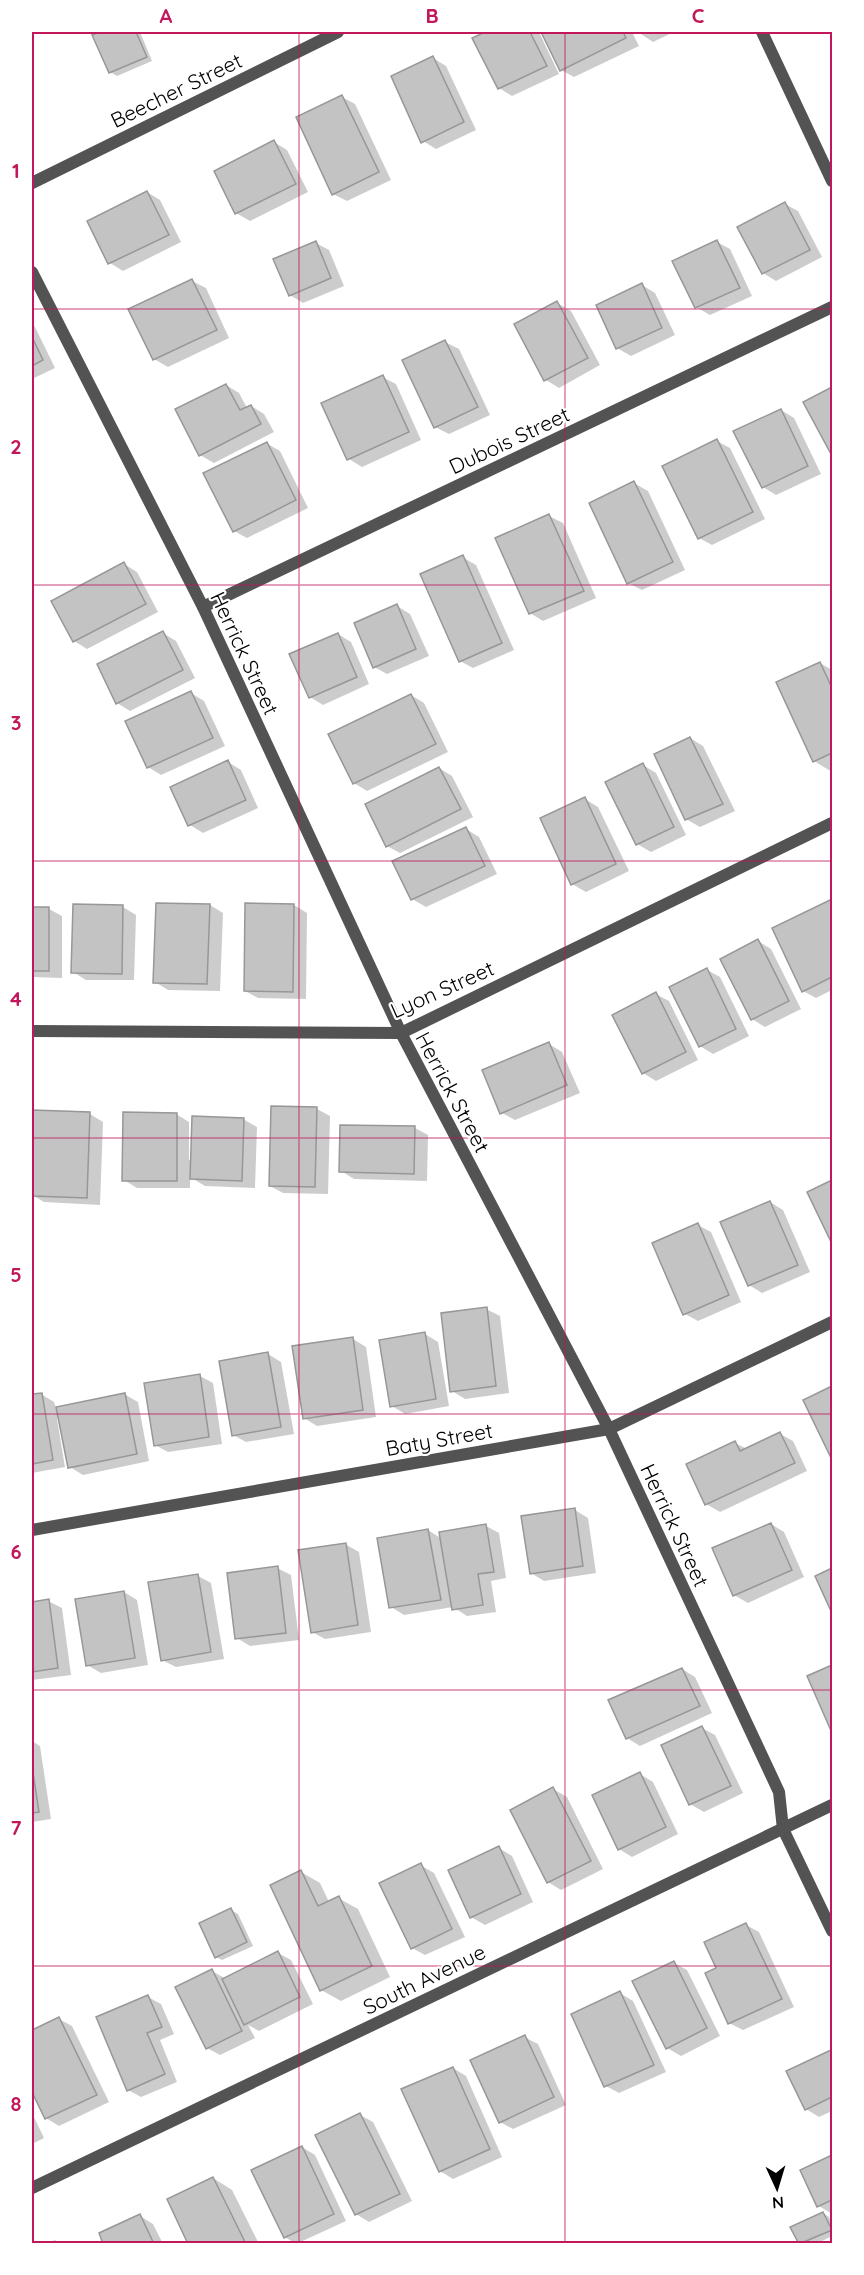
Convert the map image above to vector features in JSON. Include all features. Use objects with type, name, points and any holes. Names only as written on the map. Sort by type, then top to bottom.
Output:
[{"type":"street","name":"Beecher Street","points":[[32,183],[338,32]]},
{"type":"street","points":[[762,32],[832,181]]},
{"type":"street","name":"Herrick Street","points":[[32,272],[203,607],[401,1033],[609,1429],[779,1792],[783,1829],[832,1931]]},
{"type":"street","name":"Dubois Street","points":[[203,607],[832,307]]},
{"type":"street","name":"Lyon Street","points":[[32,1031],[401,1033],[832,823]]},
{"type":"street","name":"Baty Street","points":[[32,1530],[609,1429],[832,1322]]},
{"type":"street","name":"South Avenue","points":[[32,2188],[832,1805]]},
{"type":"building","points":[[100,32],[136,32],[147,57],[109,73],[92,35]]},
{"type":"building","points":[[485,32],[530,32],[547,66],[498,89],[472,38]]},
{"type":"building","points":[[541,32],[623,32],[626,38],[560,71]]},
{"type":"building","points":[[433,56],[464,122],[421,143],[391,76]]},
{"type":"building","points":[[342,95],[379,172],[332,195],[296,117]]},
{"type":"building","points":[[274,140],[296,184],[235,214],[214,171]]},
{"type":"building","points":[[147,191],[169,235],[108,264],[87,221]]},
{"type":"building","points":[[785,202],[810,250],[762,274],[737,227]]},
{"type":"building","points":[[717,240],[740,288],[695,308],[672,261]]},
{"type":"building","points":[[316,241],[331,278],[289,296],[273,259]]},
{"type":"building","points":[[192,279],[217,330],[153,360],[128,309]]},
{"type":"building","points":[[642,283],[662,328],[616,349],[596,305]]},
{"type":"building","points":[[557,301],[588,358],[544,381],[514,324]]},
{"type":"building","points":[[32,337],[43,360],[32,366]]},
{"type":"building","points":[[445,340],[478,407],[434,428],[402,360]]},
{"type":"building","points":[[383,375],[409,432],[347,460],[321,403]]},
{"type":"building","points":[[226,384],[240,410],[251,405],[261,424],[199,456],[175,409]]},
{"type":"building","points":[[832,387],[832,456],[803,402]]},
{"type":"building","points":[[781,409],[808,466],[762,488],[733,431]]},
{"type":"building","points":[[717,439],[753,512],[698,539],[662,466]]},
{"type":"building","points":[[267,442],[296,500],[233,532],[203,473]]},
{"type":"building","points":[[634,481],[673,562],[627,584],[589,503]]},
{"type":"building","points":[[549,514],[584,591],[529,614],[495,538]]},
{"type":"building","points":[[463,555],[502,643],[459,662],[420,574]]},
{"type":"building","points":[[124,562],[146,604],[73,642],[51,601]]},
{"type":"building","points":[[397,604],[416,649],[373,668],[354,623]]},
{"type":"building","points":[[163,631],[183,670],[116,704],[97,664]]},
{"type":"building","points":[[338,633],[357,677],[309,698],[289,654]]},
{"type":"building","points":[[820,662],[832,688],[832,753],[813,762],[776,682]]},
{"type":"building","points":[[191,691],[213,738],[147,768],[125,721]]},
{"type":"building","points":[[411,694],[436,744],[353,784],[328,734]]},
{"type":"building","points":[[690,737],[723,804],[685,820],[654,754]]},
{"type":"building","points":[[228,760],[246,800],[188,826],[170,787]]},
{"type":"building","points":[[643,763],[674,827],[636,845],[605,782]]},
{"type":"building","points":[[439,767],[461,809],[386,847],[365,804]]},
{"type":"building","points":[[585,797],[616,864],[571,885],[540,818]]},
{"type":"building","points":[[466,827],[485,866],[411,900],[392,861]]},
{"type":"building","points":[[830,900],[832,904],[832,977],[802,992],[772,928]]},
{"type":"building","points":[[156,903],[210,904],[207,984],[153,983]]},
{"type":"building","points":[[245,903],[294,904],[293,992],[244,991]]},
{"type":"building","points":[[73,904],[123,905],[122,974],[71,973]]},
{"type":"building","points":[[32,907],[49,907],[49,971],[32,971]]},
{"type":"building","points":[[758,939],[789,1001],[751,1020],[720,959]]},
{"type":"building","points":[[707,968],[736,1029],[699,1047],[669,987]]},
{"type":"building","points":[[656,992],[686,1052],[642,1074],[612,1015]]},
{"type":"building","points":[[549,1042],[567,1085],[500,1114],[482,1070]]},
{"type":"building","points":[[271,1106],[317,1107],[315,1187],[269,1186]]},
{"type":"building","points":[[32,1110],[90,1112],[87,1198],[32,1196]]},
{"type":"building","points":[[123,1112],[177,1113],[177,1181],[122,1181]]},
{"type":"building","points":[[192,1116],[244,1118],[242,1181],[190,1179]]},
{"type":"building","points":[[340,1125],[415,1126],[414,1174],[339,1172]]},
{"type":"building","points":[[832,1180],[832,1244],[807,1192]]},
{"type":"building","points":[[770,1201],[798,1265],[748,1286],[720,1222]]},
{"type":"building","points":[[698,1223],[729,1295],[683,1315],[652,1243]]},
{"type":"building","points":[[487,1307],[496,1386],[450,1392],[441,1313]]},
{"type":"building","points":[[425,1332],[436,1399],[390,1407],[379,1340]]},
{"type":"building","points":[[353,1337],[363,1410],[303,1419],[292,1346]]},
{"type":"building","points":[[268,1352],[281,1427],[232,1436],[219,1361]]},
{"type":"building","points":[[200,1374],[209,1437],[154,1446],[144,1383]]},
{"type":"building","points":[[832,1386],[832,1460],[803,1400]]},
{"type":"building","points":[[42,1393],[53,1460],[32,1464],[32,1394]]},
{"type":"building","points":[[125,1393],[137,1454],[68,1468],[56,1407]]},
{"type":"building","points":[[780,1432],[795,1463],[705,1505],[686,1464],[735,1441],[740,1451]]},
{"type":"building","points":[[575,1508],[583,1566],[530,1574],[521,1516]]},
{"type":"building","points":[[771,1523],[792,1570],[733,1596],[712,1548]]},
{"type":"building","points":[[486,1524],[494,1572],[478,1574],[483,1605],[452,1610],[439,1532]]},
{"type":"building","points":[[428,1529],[441,1600],[389,1608],[377,1538]]},
{"type":"building","points":[[346,1543],[358,1625],[311,1633],[298,1550]]},
{"type":"building","points":[[278,1566],[286,1633],[235,1639],[227,1573]]},
{"type":"building","points":[[832,1568],[832,1608],[830,1609],[815,1576]]},
{"type":"building","points":[[198,1574],[211,1652],[161,1661],[148,1582]]},
{"type":"building","points":[[124,1591],[135,1658],[86,1666],[75,1599]]},
{"type":"building","points":[[49,1599],[58,1668],[32,1672],[32,1602]]},
{"type":"building","points":[[832,1665],[832,1733],[807,1676]]},
{"type":"building","points":[[682,1668],[700,1706],[626,1739],[608,1700]]},
{"type":"building","points":[[702,1726],[731,1786],[689,1805],[661,1745]]},
{"type":"building","points":[[32,1766],[39,1812],[32,1813]]},
{"type":"building","points":[[640,1772],[666,1827],[618,1850],[592,1795]]},
{"type":"building","points":[[553,1787],[591,1861],[547,1883],[510,1810]]},
{"type":"building","points":[[499,1846],[521,1894],[470,1918],[448,1870]]},
{"type":"building","points":[[421,1863],[452,1929],[411,1949],[379,1883]]},
{"type":"building","points":[[301,1870],[318,1906],[339,1896],[372,1966],[320,1991],[270,1885]]},
{"type":"building","points":[[231,1908],[247,1942],[215,1958],[199,1923]]},
{"type":"building","points":[[746,1923],[782,1999],[728,2024],[705,1973],[716,1968],[704,1942]]},
{"type":"building","points":[[278,1951],[300,1997],[244,2025],[222,1979]]},
{"type":"building","points":[[674,1961],[707,2028],[666,2049],[632,1981]]},
{"type":"building","points":[[212,1969],[242,2031],[206,2049],[175,1987]]},
{"type":"building","points":[[620,1991],[654,2065],[604,2087],[571,2014]]},
{"type":"building","points":[[148,1995],[162,2027],[147,2033],[165,2074],[127,2091],[96,2017]]},
{"type":"building","points":[[59,2017],[97,2095],[45,2119],[32,2092],[32,2030]]},
{"type":"building","points":[[525,2035],[554,2097],[499,2123],[470,2060]]},
{"type":"building","points":[[831,2050],[832,2097],[805,2110],[786,2071]]},
{"type":"building","points":[[453,2067],[490,2149],[439,2172],[401,2089]]},
{"type":"building","points":[[360,2113],[400,2194],[355,2215],[315,2135]]},
{"type":"building","points":[[302,2146],[334,2214],[284,2238],[251,2170]]},
{"type":"building","points":[[832,2155],[832,2200],[817,2207],[800,2170]]},
{"type":"building","points":[[213,2177],[246,2244],[188,2244],[167,2199]]},
{"type":"building","points":[[823,2212],[832,2230],[799,2244],[790,2227]]},
{"type":"building","points":[[140,2214],[154,2244],[103,2244],[99,2233]]}]
